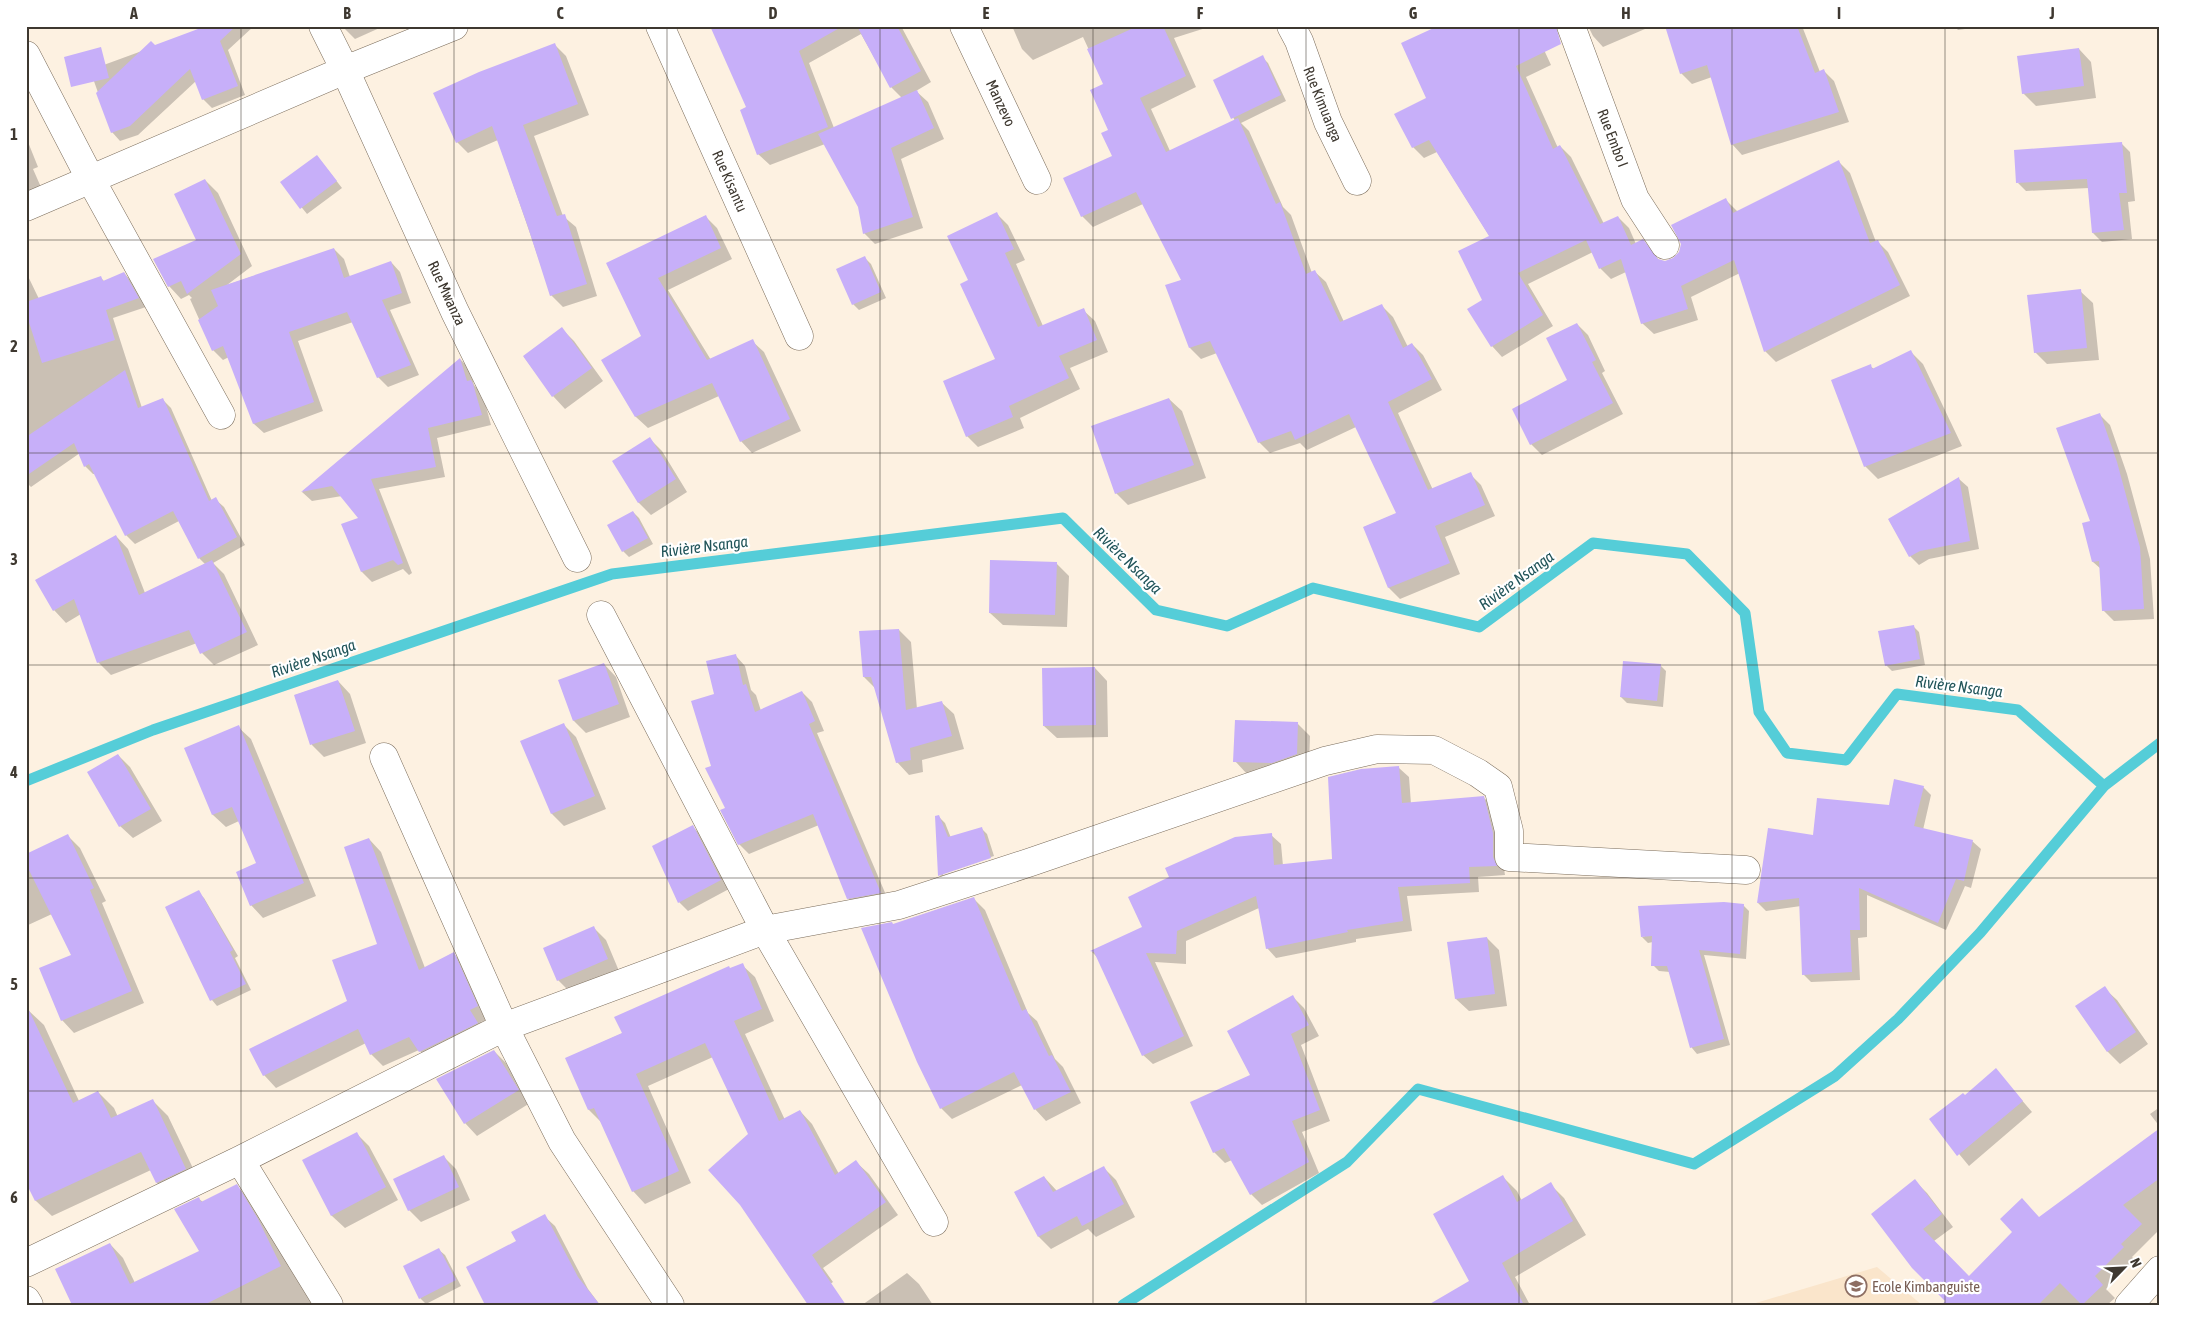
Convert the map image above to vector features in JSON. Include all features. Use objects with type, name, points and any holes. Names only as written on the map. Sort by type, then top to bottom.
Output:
[{"type":"street","name":"Rue Mwanza","points":[[323,26],[345,70],[455,312],[577,558]]},
{"type":"street","points":[[26,207],[345,70],[454,26]]},
{"type":"street","name":"Rue Kisantu","points":[[660,26],[799,336]]},
{"type":"street","name":"Manzevo","points":[[964,26],[1037,180]]},
{"type":"street","name":"Rue Kimuanga","points":[[1291,26],[1299,41],[1328,122],[1357,181]]},
{"type":"street","name":"Rue Embo I","points":[[1570,26],[1635,199],[1665,245]]},
{"type":"street","points":[[26,55],[91,180],[221,415]]},
{"type":"street","points":[[601,615],[765,930],[934,1222]]},
{"type":"street","points":[[26,1263],[240,1160],[504,1027],[765,930],[899,905],[1031,862],[1325,761],[1377,748],[1434,750],[1478,773],[1498,787],[1509,831],[1509,857],[1746,870]]},
{"type":"street","points":[[384,757],[504,1027],[562,1141],[670,1305]]},
{"type":"street","points":[[240,1160],[329,1305]]},
{"type":"street","points":[[2129,1305],[2160,1270]]},
{"type":"street","points":[[26,1300],[29,1305]]},
{"type":"shaded area","name":"Ecole Kimbanguiste","points":[[1877,1267],[1922,1305],[1749,1305]]},
{"type":"building","points":[[206,26],[236,26],[220,41],[238,86],[202,100],[190,69],[130,126],[111,133],[96,93],[151,41],[155,45]]},
{"type":"building","points":[[710,26],[843,26],[799,51],[828,127],[757,155],[740,110],[746,107]]},
{"type":"building","points":[[857,26],[897,26],[921,71],[890,88]]},
{"type":"building","points":[[1138,26],[1163,26],[1186,76],[1140,98],[1166,152],[1238,118],[1276,204],[1280,202],[1306,274],[1315,270],[1340,322],[1382,304],[1403,348],[1412,343],[1432,379],[1388,402],[1428,490],[1471,472],[1485,505],[1435,526],[1450,563],[1388,588],[1363,527],[1396,513],[1349,414],[1295,440],[1291,431],[1258,443],[1210,341],[1189,348],[1165,285],[1181,280],[1136,192],[1081,217],[1063,178],[1112,156],[1101,133],[1108,130],[1090,90],[1103,84],[1087,49]]},
{"type":"building","points":[[1438,26],[1556,26],[1561,44],[1516,66],[1553,149],[1560,145],[1600,224],[1618,216],[1631,245],[1643,239],[1658,259],[1665,261],[1673,258],[1679,252],[1681,244],[1671,225],[1726,198],[1733,213],[1839,160],[1870,243],[1878,240],[1900,285],[1764,352],[1734,260],[1681,286],[1688,309],[1641,324],[1621,259],[1599,269],[1586,240],[1518,273],[1543,315],[1491,347],[1467,309],[1482,300],[1458,251],[1489,236],[1429,140],[1412,148],[1394,114],[1426,98],[1401,43]]},
{"type":"building","points":[[1665,26],[1797,26],[1815,73],[1824,69],[1839,112],[1731,145],[1707,65],[1680,74]]},
{"type":"building","points":[[555,43],[578,104],[523,125],[557,216],[565,214],[587,284],[550,296],[492,126],[456,143],[433,93],[479,72]]},
{"type":"building","points":[[101,47],[109,78],[71,87],[64,57]]},
{"type":"building","points":[[2079,48],[2084,86],[2022,94],[2017,56]]},
{"type":"building","points":[[1263,55],[1281,95],[1231,119],[1213,80]]},
{"type":"building","points":[[917,90],[934,128],[891,148],[913,217],[863,234],[858,207],[818,134]]},
{"type":"building","points":[[2122,142],[2127,193],[2119,193],[2124,230],[2092,233],[2087,179],[2016,183],[2014,150]]},
{"type":"building","points":[[317,155],[337,181],[300,209],[280,182]]},
{"type":"building","points":[[205,179],[241,254],[187,294],[181,281],[168,287],[153,259],[196,240],[174,194]]},
{"type":"building","points":[[997,212],[1014,249],[1005,253],[1038,327],[1084,308],[1097,340],[1059,356],[1069,378],[1009,406],[1013,417],[966,437],[943,381],[995,359],[960,284],[968,280],[947,236]]},
{"type":"building","points":[[706,215],[721,248],[658,278],[707,360],[753,339],[790,419],[740,442],[712,383],[635,417],[601,360],[641,336],[606,263]]},
{"type":"building","points":[[334,248],[344,278],[391,261],[402,293],[382,300],[411,365],[377,378],[347,312],[289,332],[314,402],[253,424],[223,346],[212,351],[198,320],[218,306],[211,290]]},
{"type":"building","points":[[865,256],[881,292],[852,305],[836,269]]},
{"type":"building","points":[[124,272],[139,298],[106,310],[115,340],[42,363],[26,313],[26,302],[101,276],[103,281]]},
{"type":"building","points":[[2081,289],[2087,348],[2034,353],[2027,295]]},
{"type":"building","points":[[1577,323],[1596,360],[1592,362],[1613,403],[1530,445],[1512,409],[1567,380],[1546,338]]},
{"type":"building","points":[[562,327],[592,368],[552,397],[523,356]]},
{"type":"building","points":[[1911,350],[1951,433],[1864,467],[1831,380],[1871,364],[1872,369]]},
{"type":"building","points":[[460,358],[467,381],[471,380],[473,384],[482,415],[428,428],[436,467],[371,479],[403,563],[398,565],[393,560],[361,572],[341,524],[358,518],[332,486],[301,492]]},
{"type":"building","points":[[125,370],[138,408],[163,398],[209,501],[216,497],[237,537],[198,559],[173,511],[125,536],[89,464],[84,467],[74,443],[26,476],[26,437]]},
{"type":"building","points":[[1169,398],[1194,465],[1115,494],[1091,426]]},
{"type":"building","points":[[2100,413],[2117,462],[2140,547],[2144,609],[2102,611],[2099,561],[2092,562],[2082,523],[2090,521],[2056,428]]},
{"type":"building","points":[[650,437],[676,479],[638,503],[612,461]]},
{"type":"building","points":[[1959,477],[1970,541],[1920,551],[1909,557],[1888,519]]},
{"type":"building","points":[[633,511],[648,538],[622,552],[607,525]]},
{"type":"building","points":[[116,535],[139,595],[212,560],[247,632],[200,654],[189,630],[97,663],[74,599],[53,611],[35,580]]},
{"type":"building","points":[[990,560],[1057,562],[1055,615],[989,613]]},
{"type":"building","points":[[1914,625],[1920,659],[1885,666],[1878,631]]},
{"type":"building","points":[[899,629],[906,710],[942,701],[952,736],[910,748],[911,760],[896,763],[871,677],[863,677],[859,631]]},
{"type":"building","points":[[736,654],[743,685],[746,684],[755,712],[802,691],[815,721],[809,724],[881,893],[847,899],[813,814],[738,845],[720,810],[725,808],[705,768],[711,766],[691,701],[714,694],[706,661]]},
{"type":"building","points":[[1623,661],[1661,664],[1657,701],[1620,697]]},
{"type":"building","points":[[604,663],[619,704],[573,721],[558,680]]},
{"type":"building","points":[[1095,667],[1096,725],[1043,726],[1042,668]]},
{"type":"building","points":[[338,680],[355,731],[310,745],[294,695]]},
{"type":"building","points":[[1235,720],[1298,722],[1297,754],[1272,763],[1233,762]]},
{"type":"building","points":[[564,723],[595,796],[551,814],[520,741]]},
{"type":"building","points":[[239,725],[304,883],[250,906],[236,872],[256,863],[232,807],[212,815],[184,748]]},
{"type":"building","points":[[118,754],[151,809],[119,827],[87,772]]},
{"type":"building","points":[[1399,766],[1402,803],[1484,796],[1493,833],[1493,857],[1497,866],[1469,867],[1470,883],[1398,887],[1403,921],[1347,930],[1348,932],[1266,949],[1256,896],[1177,931],[1176,954],[1146,953],[1184,1036],[1142,1056],[1094,952],[1090,951],[1142,927],[1128,897],[1169,877],[1165,868],[1235,837],[1272,833],[1274,865],[1332,859],[1328,777],[1361,769]]},
{"type":"building","points":[[1894,779],[1924,786],[1914,826],[1973,840],[1964,881],[1956,879],[1938,923],[1859,888],[1860,930],[1850,930],[1852,972],[1802,975],[1799,898],[1757,903],[1768,828],[1813,835],[1817,798],[1889,805]]},
{"type":"building","points":[[939,815],[948,837],[982,827],[991,858],[938,876],[935,816]]},
{"type":"building","points":[[693,825],[721,880],[678,903],[652,846]]},
{"type":"building","points":[[68,834],[94,888],[90,890],[132,991],[61,1021],[39,968],[71,955],[26,864],[26,854]]},
{"type":"building","points":[[369,838],[419,970],[454,952],[478,1006],[470,1010],[478,1023],[419,1052],[409,1037],[370,1055],[358,1029],[263,1076],[249,1049],[347,1001],[332,960],[377,944],[344,847]]},
{"type":"building","points":[[199,890],[233,950],[230,952],[246,984],[210,1001],[165,907]]},
{"type":"building","points":[[974,897],[1022,1011],[1026,1009],[1049,1056],[1052,1055],[1071,1092],[1034,1110],[1014,1072],[940,1109],[917,1062],[861,928],[892,922],[893,924]]},
{"type":"building","points":[[1724,902],[1744,904],[1740,954],[1699,950],[1724,1039],[1690,1048],[1667,966],[1651,966],[1652,936],[1641,937],[1638,906]]},
{"type":"building","points":[[594,926],[608,959],[557,981],[543,948]]},
{"type":"building","points":[[1487,937],[1495,994],[1455,999],[1447,942]]},
{"type":"building","points":[[743,963],[762,1009],[734,1021],[779,1121],[800,1110],[835,1175],[856,1160],[886,1202],[812,1255],[846,1305],[808,1305],[740,1205],[708,1170],[748,1134],[705,1043],[636,1074],[679,1171],[632,1192],[594,1108],[588,1110],[565,1058],[622,1033],[614,1017],[729,966],[730,968]]},
{"type":"building","points":[[2105,986],[2136,1032],[2107,1052],[2075,1006]]},
{"type":"building","points":[[1293,995],[1309,1025],[1291,1034],[1320,1110],[1292,1121],[1309,1162],[1250,1195],[1224,1148],[1213,1153],[1190,1102],[1250,1075],[1227,1031]]},
{"type":"building","points":[[26,1004],[73,1103],[98,1091],[111,1118],[153,1099],[186,1169],[156,1183],[141,1152],[35,1201],[26,1183]]},
{"type":"building","points":[[494,1050],[519,1090],[464,1124],[436,1079]]},
{"type":"building","points":[[1996,1068],[2023,1101],[1957,1156],[1929,1119],[1963,1093],[1965,1095]]},
{"type":"building","points":[[2160,1128],[2160,1178],[2123,1205],[2142,1224],[2121,1244],[2124,1247],[2095,1276],[2103,1285],[2082,1305],[2060,1283],[2038,1305],[1942,1305],[1945,1301],[1912,1268],[1871,1214],[1915,1179],[1942,1214],[1923,1229],[1969,1276],[2012,1232],[2000,1219],[2022,1198],[2039,1217]]},
{"type":"building","points":[[357,1132],[386,1187],[331,1216],[302,1160]]},
{"type":"building","points":[[444,1155],[459,1187],[408,1211],[393,1179]]},
{"type":"building","points":[[1104,1166],[1124,1204],[1082,1226],[1077,1216],[1038,1237],[1014,1192],[1044,1176],[1053,1192]]},
{"type":"building","points":[[1503,1175],[1517,1202],[1551,1182],[1573,1221],[1502,1263],[1524,1305],[1428,1305],[1469,1281],[1433,1214]]},
{"type":"building","points":[[237,1184],[258,1219],[281,1266],[204,1305],[72,1305],[55,1269],[110,1243],[130,1284],[199,1251],[174,1209],[199,1197],[201,1202]]},
{"type":"building","points":[[545,1214],[578,1277],[600,1305],[485,1305],[466,1267],[516,1241],[511,1232]]},
{"type":"building","points":[[439,1248],[456,1280],[419,1299],[403,1266]]},
{"type":"waterway","name":"Rivière Nsanga","points":[[26,781],[153,730],[612,574],[1063,518],[1156,610],[1227,626],[1313,588],[1479,627],[1593,543],[1687,554],[1745,613],[1759,712],[1787,753],[1846,760],[1897,694],[2018,710],[2104,786]]},
{"type":"waterway","points":[[1123,1305],[1347,1162],[1418,1089],[1694,1164],[1835,1076],[1898,1019],[1980,933],[2104,786],[2160,743]]},
{"type":"place","name":"Ecole Kimbanguiste","points":[[1856,1286]]}]
